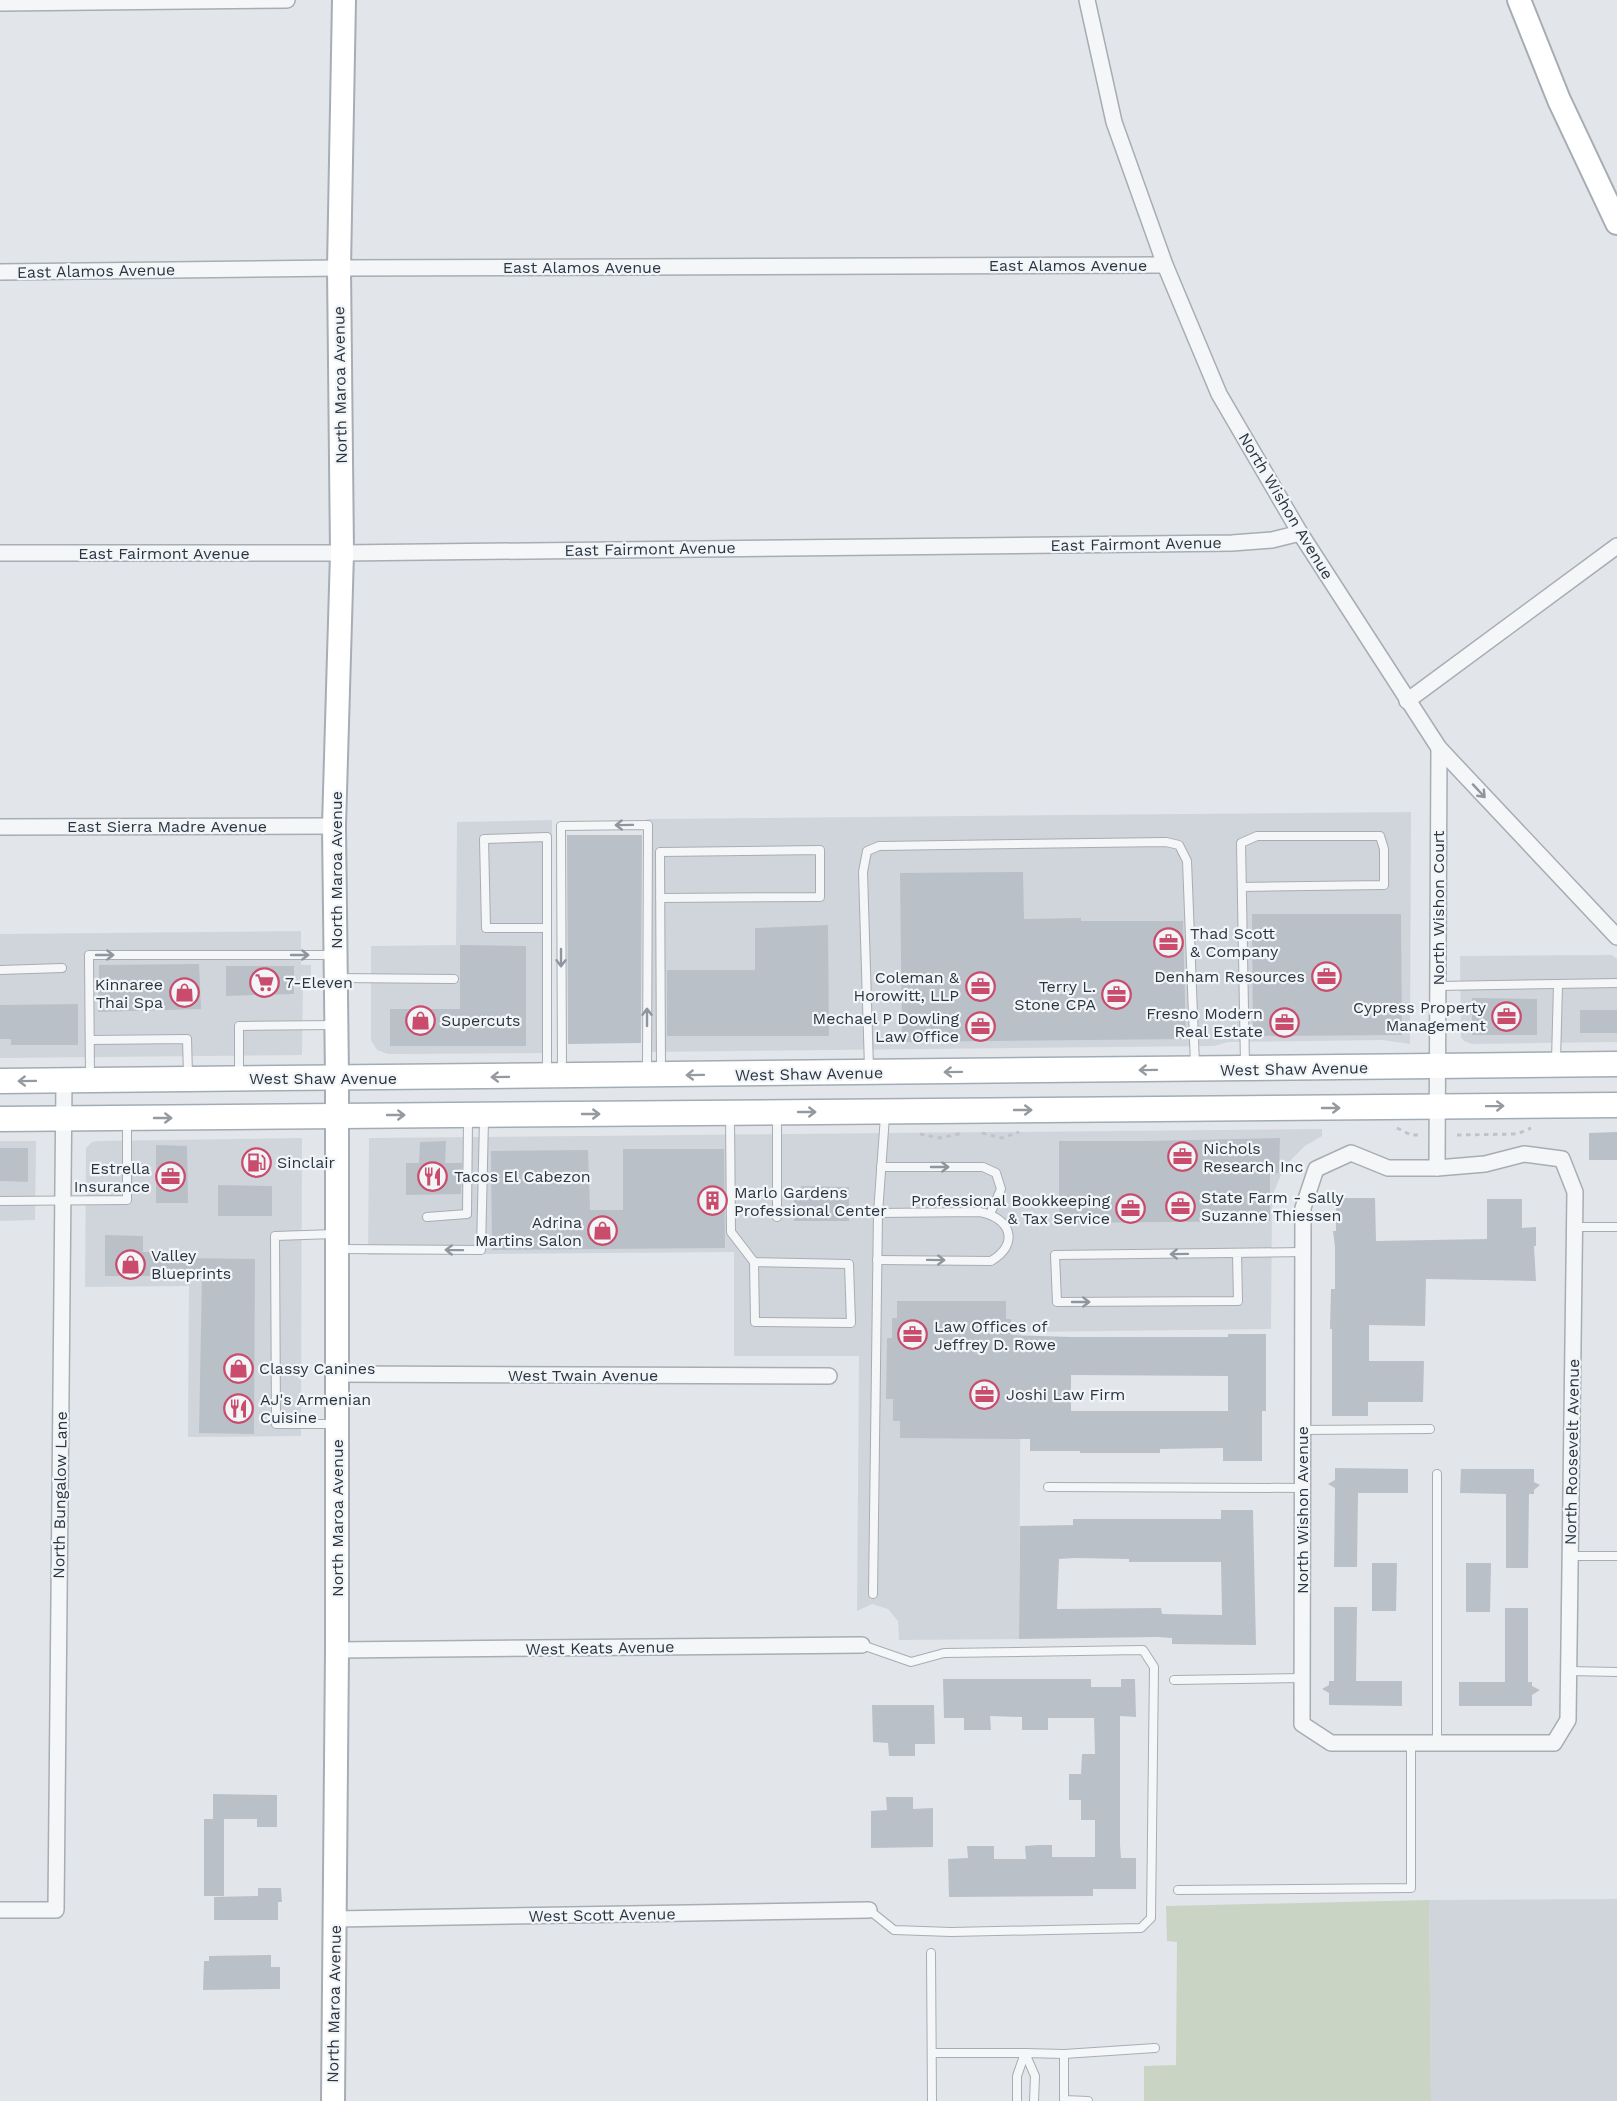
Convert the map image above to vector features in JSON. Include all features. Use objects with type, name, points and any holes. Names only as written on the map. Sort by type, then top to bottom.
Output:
[{"type":"main road","name":"North Maroa Avenue","points":[[333,2101],[337,1650],[337,1025],[334,825],[342,553],[339,268],[344,0]]},
{"type":"main road","points":[[1519,0],[1558,100],[1617,223]]},
{"type":"main road","name":"West Shaw Avenue","points":[[0,1081],[1617,1064]]},
{"type":"main road","points":[[0,1119],[1617,1105]]},
{"type":"street","points":[[0,3],[287,0]]},
{"type":"street","name":"North Wishon Avenue","points":[[1087,0],[1114,122],[1165,264],[1219,394],[1300,533],[1439,748],[1617,937]]},
{"type":"street","name":"East Alamos Avenue","points":[[0,272],[1165,264]]},
{"type":"street","name":"East Fairmont Avenue","points":[[0,553],[342,553],[1232,543],[1272,540],[1300,533]]},
{"type":"street","points":[[1407,701],[1617,546]]},
{"type":"street","name":"North Wishon Court","points":[[1437,1067],[1439,748]]},
{"type":"street","name":"East Sierra Madre Avenue","points":[[0,827],[334,825]]},
{"type":"street","points":[[1437,1067],[1437,1168]]},
{"type":"street","name":"North Bungalow Lane","points":[[0,1910],[56,1910],[64,1080]]},
{"type":"street","name":"North Wishon Avenue","points":[[1554,1743],[1331,1743],[1302,1724],[1303,1208],[1316,1168],[1351,1153],[1388,1168],[1437,1168],[1485,1164],[1524,1154],[1562,1159]]},
{"type":"street","name":"North Roosevelt Avenue","points":[[1554,1743],[1568,1720],[1569,1671],[1575,1192],[1562,1159]]},
{"type":"street","name":"West Twain Avenue","points":[[337,1374],[829,1376]]},
{"type":"street","name":"West Keats Avenue","points":[[337,1650],[862,1646]]},
{"type":"street","name":"West Scott Avenue","points":[[335,1919],[869,1910]]},
{"type":"lane","points":[[554,1076],[561,826],[648,825],[654,1075]]},
{"type":"lane","points":[[1242,887],[1384,885],[1384,849],[1380,836],[1257,836],[1241,843],[1245,1069]]},
{"type":"lane","points":[[547,927],[486,927],[484,839],[547,837],[547,927],[554,1076]]},
{"type":"lane","points":[[869,1073],[863,872],[867,851],[879,846],[1166,842],[1179,845],[1187,861],[1196,1070]]},
{"type":"lane","points":[[654,1075],[660,852],[820,850],[820,897],[660,898]]},
{"type":"lane","points":[[90,1080],[89,954],[336,955]]},
{"type":"lane","points":[[0,970],[62,969]]},
{"type":"lane","points":[[336,978],[454,979]]},
{"type":"lane","points":[[1438,986],[1617,983]]},
{"type":"lane","points":[[1556,1065],[1558,985]]},
{"type":"lane","points":[[239,1079],[239,1026],[337,1025]]},
{"type":"lane","points":[[90,1040],[187,1039],[188,1080]]},
{"type":"lane","points":[[873,1593],[878,1213],[886,1111]]},
{"type":"lane","points":[[730,1112],[731,1232],[754,1262],[755,1322],[851,1323],[849,1264],[754,1262]]},
{"type":"lane","points":[[777,1112],[777,1217]]},
{"type":"lane","points":[[427,1217],[467,1214],[476,1114]]},
{"type":"lane","points":[[337,1424],[276,1424],[275,1236],[481,1251],[476,1114]]},
{"type":"lane","points":[[0,1201],[127,1200],[127,1118]]},
{"type":"lane","points":[[881,1167],[983,1167],[996,1173],[1001,1190],[990,1214]]},
{"type":"lane","points":[[878,1213],[981,1212],[990,1214],[1005,1224],[1010,1238],[1007,1248],[991,1261],[878,1260]]},
{"type":"lane","points":[[1574,1227],[1617,1227]]},
{"type":"lane","points":[[1237,1253],[1238,1302],[1057,1302],[1055,1255],[1303,1252]]},
{"type":"lane","points":[[1302,1430],[1430,1429]]},
{"type":"lane","points":[[1437,1474],[1437,1743]]},
{"type":"lane","points":[[1048,1487],[1302,1488]]},
{"type":"lane","points":[[1570,1556],[1617,1556]]},
{"type":"lane","points":[[862,1646],[911,1662],[944,1653],[1143,1650],[1154,1667],[1151,1918],[1141,1928],[951,1932],[894,1930],[869,1910]]},
{"type":"lane","points":[[1569,1671],[1617,1672]]},
{"type":"lane","points":[[1174,1680],[1302,1678]]},
{"type":"lane","points":[[1178,1890],[1411,1888],[1411,1743]]},
{"type":"lane","points":[[931,1953],[932,2101]]},
{"type":"lane","points":[[932,2053],[1064,2054],[1155,2048]]},
{"type":"lane","points":[[1017,2101],[1017,2076],[1025,2053]]},
{"type":"lane","points":[[1025,2053],[1035,2076],[1034,2101]]},
{"type":"lane","points":[[1064,2054],[1064,2100],[1088,2101]]},
{"type":"path","points":[[1457,1135],[1517,1134],[1537,1125]]},
{"type":"shaded area","points":[[1411,812],[1410,1044],[1383,1040],[1228,1042],[1214,1046],[645,1052],[647,819]]},
{"type":"shaded area","points":[[552,820],[550,1053],[388,1054],[377,1050],[371,1040],[371,946],[456,945],[457,822]]},
{"type":"shaded area","points":[[301,931],[301,965],[311,965],[311,988],[303,988],[302,1055],[0,1058],[0,934]]},
{"type":"shaded area","points":[[1612,955],[1617,959],[1617,1042],[1472,1044],[1461,1037],[1460,956]]},
{"type":"shaded area","points":[[1322,1129],[1322,1136],[1305,1146],[1289,1162],[1274,1192],[1271,1329],[1021,1332],[1019,1639],[899,1640],[898,1621],[888,1609],[872,1604],[857,1611],[859,1356],[734,1356],[734,1252],[368,1255],[369,1138]]},
{"type":"shaded area","points":[[302,1138],[301,1436],[188,1437],[189,1286],[85,1287],[86,1148],[92,1142],[97,1141]]},
{"type":"shaded area","points":[[0,1141],[36,1141],[35,1220],[0,1221]]},
{"type":"shaded area","points":[[1617,1899],[1617,2101],[1431,2101],[1429,1900]]},
{"type":"green space","points":[[1429,1900],[1431,2101],[1144,2101],[1144,2066],[1176,2065],[1177,1942],[1167,1941],[1166,1906]]},
{"type":"building","points":[[567,835],[642,835],[641,1043],[568,1044]]},
{"type":"building","points":[[1023,872],[1024,919],[1183,921],[1186,1039],[902,1042],[900,873]]},
{"type":"building","points":[[1252,914],[1401,914],[1402,1035],[1253,1036]]},
{"type":"building","points":[[828,925],[829,1036],[667,1036],[667,970],[755,970],[755,928]]},
{"type":"building","points":[[460,945],[526,946],[526,1046],[390,1046],[390,1009],[460,1009]]},
{"type":"building","points":[[199,964],[201,1009],[98,1012],[99,965]]},
{"type":"building","points":[[226,966],[294,966],[294,994],[226,996]]},
{"type":"building","points":[[1472,998],[1537,999],[1537,1035],[1472,1035]]},
{"type":"building","points":[[78,1004],[78,1045],[11,1045],[11,1039],[0,1039],[0,1005]]},
{"type":"building","points":[[1580,1010],[1617,1010],[1617,1033],[1580,1033]]},
{"type":"building","points":[[1617,1132],[1617,1160],[1589,1160],[1589,1133]]},
{"type":"building","points":[[1280,1138],[1279,1173],[1270,1174],[1270,1221],[1059,1223],[1059,1141]]},
{"type":"building","points":[[446,1141],[445,1163],[462,1163],[461,1194],[406,1195],[406,1163],[419,1163],[420,1142]]},
{"type":"building","points":[[156,1145],[187,1146],[188,1203],[156,1203]]},
{"type":"building","points":[[0,1148],[28,1148],[28,1182],[0,1181]]},
{"type":"building","name":"Marlo Gardens Professional Center","points":[[623,1149],[724,1149],[725,1248],[492,1250],[491,1151],[588,1150],[590,1210],[623,1210]]},
{"type":"building","points":[[218,1185],[272,1186],[272,1216],[218,1216]]},
{"type":"building","points":[[801,1186],[849,1187],[849,1221],[794,1221],[794,1194],[801,1194]]},
{"type":"building","points":[[1336,1198],[1375,1198],[1376,1241],[1487,1239],[1487,1199],[1522,1199],[1522,1228],[1536,1227],[1536,1246],[1534,1246],[1536,1281],[1426,1279],[1425,1326],[1369,1325],[1369,1361],[1424,1361],[1423,1402],[1368,1402],[1368,1416],[1332,1416],[1332,1329],[1330,1329],[1331,1289],[1335,1289],[1333,1231],[1336,1231]]},
{"type":"building","points":[[105,1235],[143,1236],[143,1252],[187,1252],[187,1258],[255,1259],[254,1434],[199,1433],[202,1276],[105,1276]]},
{"type":"building","points":[[897,1301],[1006,1301],[1006,1319],[1011,1319],[1011,1335],[1228,1337],[1228,1334],[1266,1334],[1266,1411],[1262,1411],[1262,1461],[1223,1461],[1223,1448],[1160,1449],[1160,1453],[1080,1453],[1080,1451],[1030,1451],[1030,1439],[900,1438],[900,1421],[893,1421],[893,1399],[886,1399],[887,1338],[892,1338],[892,1318],[897,1318]],"holes":[[[1071,1375],[1228,1376],[1228,1411],[1071,1411]]]},
{"type":"building","points":[[1335,1468],[1408,1469],[1408,1493],[1358,1493],[1357,1567],[1334,1567],[1335,1488],[1328,1484],[1335,1480]]},
{"type":"building","points":[[1461,1469],[1534,1469],[1534,1482],[1540,1485],[1534,1490],[1534,1494],[1529,1494],[1528,1568],[1506,1568],[1506,1494],[1460,1493]]},
{"type":"building","points":[[1221,1510],[1253,1510],[1256,1645],[1172,1644],[1172,1638],[1157,1637],[1019,1639],[1020,1526],[1073,1525],[1073,1519],[1221,1519]],"holes":[[[1059,1559],[1129,1559],[1129,1562],[1221,1562],[1222,1615],[1162,1614],[1161,1608],[1057,1609]]]},
{"type":"building","points":[[1372,1563],[1397,1563],[1396,1611],[1372,1611]]},
{"type":"building","points":[[1466,1563],[1491,1563],[1490,1612],[1466,1612]]},
{"type":"building","points":[[1334,1607],[1357,1607],[1356,1681],[1402,1681],[1402,1706],[1329,1705],[1329,1693],[1322,1689],[1329,1685],[1329,1681],[1334,1681]]},
{"type":"building","points":[[1505,1608],[1528,1608],[1528,1682],[1532,1682],[1532,1686],[1540,1690],[1532,1695],[1532,1706],[1459,1706],[1459,1682],[1505,1682]]},
{"type":"building","points":[[943,1679],[1091,1679],[1091,1687],[1121,1687],[1121,1679],[1135,1679],[1136,1717],[1120,1716],[1120,1845],[1121,1858],[1136,1858],[1136,1889],[1093,1889],[1093,1896],[949,1897],[948,1859],[968,1858],[967,1846],[994,1846],[994,1859],[1026,1859],[1025,1846],[1038,1845],[1052,1845],[1052,1857],[1095,1857],[1095,1820],[1081,1820],[1081,1800],[1069,1800],[1069,1774],[1081,1774],[1082,1754],[1095,1754],[1094,1718],[1048,1718],[1048,1730],[1022,1730],[1022,1717],[990,1716],[991,1730],[964,1730],[964,1718],[944,1718]]},
{"type":"building","points":[[872,1705],[934,1705],[935,1744],[915,1744],[915,1756],[889,1756],[888,1743],[873,1742]]},
{"type":"building","points":[[213,1794],[277,1795],[277,1827],[257,1827],[257,1819],[224,1819],[224,1896],[204,1896],[204,1819],[213,1819]]},
{"type":"building","points":[[886,1797],[913,1797],[913,1809],[933,1808],[933,1847],[871,1848],[871,1811],[887,1810]]},
{"type":"building","points":[[258,1888],[281,1888],[282,1902],[278,1902],[278,1920],[214,1920],[214,1897],[258,1896]]},
{"type":"building","points":[[271,1955],[271,1967],[280,1967],[280,1989],[203,1990],[204,1961],[209,1961],[209,1956]]},
{"type":"place","name":"Thad Scott & Company","points":[[1169,942]]},
{"type":"place","name":"Denham Resources","points":[[1326,976]]},
{"type":"place","name":"7-Eleven","points":[[264,982]]},
{"type":"place","name":"Coleman & Horowitt, LLP","points":[[980,986]]},
{"type":"place","name":"Kinnaree Thai Spa","points":[[184,993]]},
{"type":"place","name":"Terry L. Stone CPA","points":[[1117,995]]},
{"type":"place","name":"Cypress Property Management","points":[[1507,1016]]},
{"type":"place","name":"Supercuts","points":[[420,1020]]},
{"type":"place","name":"Fresno Modern Real Estate","points":[[1284,1022]]},
{"type":"place","name":"Mechael P Dowling Law Office","points":[[980,1027]]},
{"type":"place","name":"Nichols Research Inc","points":[[1182,1157]]},
{"type":"place","name":"Sinclair","points":[[256,1162]]},
{"type":"place","name":"Tacos El Cabezon","points":[[433,1176]]},
{"type":"place","name":"Estrella Insurance","points":[[171,1177]]},
{"type":"place","name":"Marlo Gardens Professional Center","points":[[713,1201]]},
{"type":"place","name":"State Farm - Sally Suzanne Thiessen","points":[[1180,1206]]},
{"type":"place","name":"Professional Bookkeeping & Tax Service","points":[[1131,1209]]},
{"type":"place","name":"Adrina Martins Salon","points":[[603,1231]]},
{"type":"place","name":"Valley Blueprints","points":[[130,1264]]},
{"type":"place","name":"Law Offices of Jeffrey D. Rowe","points":[[913,1335]]},
{"type":"place","name":"Classy Canines","points":[[238,1368]]},
{"type":"place","name":"Joshi Law Firm","points":[[985,1394]]},
{"type":"place","name":"AJ's Armenian Cuisine","points":[[239,1408]]}]
